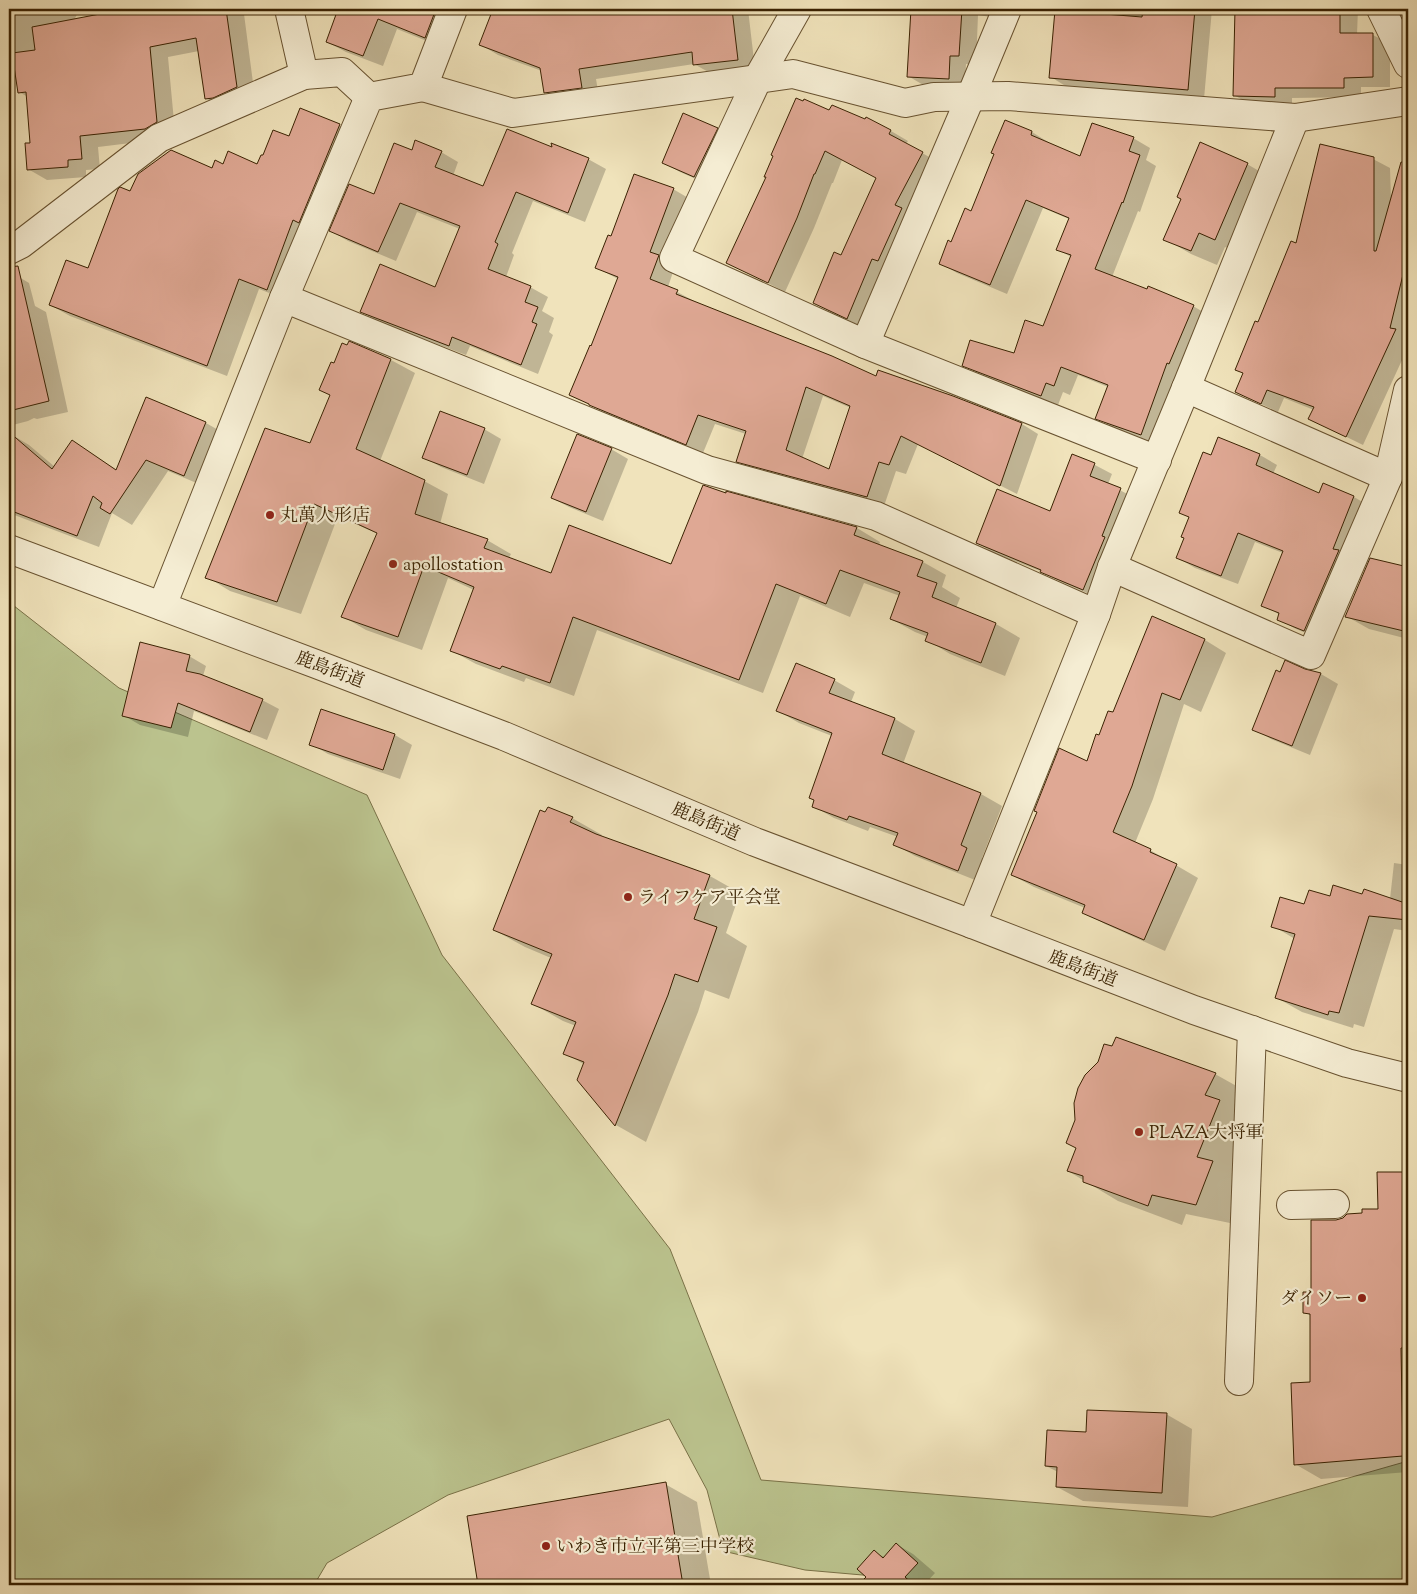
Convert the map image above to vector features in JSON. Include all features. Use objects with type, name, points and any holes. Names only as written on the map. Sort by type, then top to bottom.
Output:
[{"type":"street","points":[[289,9],[304,75]]},
{"type":"street","points":[[423,87],[453,9]]},
{"type":"street","points":[[797,9],[758,78],[674,258],[865,344],[1157,460]]},
{"type":"street","points":[[865,344],[1007,9]]},
{"type":"street","points":[[1381,9],[1408,64]]},
{"type":"street","points":[[9,250],[21,244],[159,138],[304,75],[342,72],[369,97]]},
{"type":"street","points":[[369,97],[423,87],[513,113],[793,74],[904,102],[934,97],[1008,96],[1295,118],[1408,101]]},
{"type":"street","points":[[162,606],[284,298],[369,97]]},
{"type":"street","points":[[972,924],[1096,614],[1112,567],[1295,118]]},
{"type":"street","points":[[284,298],[707,470],[876,516],[1096,614]]},
{"type":"street","points":[[1186,388],[1388,477]]},
{"type":"street","points":[[1112,567],[1311,655],[1388,477],[1408,390]]},
{"type":"street","name":"鹿島街道","points":[[9,549],[504,736],[755,842],[1104,976],[1293,1046],[1347,1063],[1408,1078]]},
{"type":"street","points":[[1239,1381],[1252,1030]]},
{"type":"street","points":[[1291,1205],[1346,1207]]},
{"type":"green space","points":[[9,602],[119,688],[367,795],[442,955],[670,1249],[761,1480],[1212,1517],[1408,1461],[1408,1585],[878,1585],[874,1576],[805,1570],[723,1551],[707,1490],[669,1419],[448,1495],[327,1563],[314,1585],[9,1585]]},
{"type":"building","points":[[126,9],[226,9],[237,87],[213,98],[205,99],[196,38],[150,47],[157,122],[145,129],[80,136],[82,159],[68,160],[68,167],[27,170],[25,143],[30,143],[26,92],[18,93],[12,53],[35,50],[32,27]]},
{"type":"building","points":[[338,9],[436,9],[425,38],[378,19],[363,56],[326,42]]},
{"type":"building","points":[[493,9],[527,9],[542,14],[582,9],[732,9],[738,60],[693,65],[692,52],[579,69],[582,88],[544,93],[540,68],[479,45]]},
{"type":"building","points":[[911,9],[962,9],[959,56],[950,56],[949,79],[907,77]]},
{"type":"building","points":[[1143,9],[1195,9],[1188,90],[1049,78],[1055,10],[1142,17]]},
{"type":"building","points":[[1235,9],[1340,9],[1340,33],[1373,33],[1373,77],[1344,78],[1344,88],[1275,88],[1275,97],[1233,96]]},
{"type":"building","points":[[796,98],[803,101],[804,99],[829,110],[832,105],[865,119],[866,117],[891,130],[889,134],[923,152],[895,205],[902,208],[878,261],[872,259],[847,319],[813,303],[834,252],[841,255],[876,178],[825,151],[768,283],[726,263],[766,177],[764,177],[773,156],[771,155]]},
{"type":"building","points":[[300,108],[340,124],[299,223],[293,220],[267,290],[239,279],[207,366],[49,305],[66,260],[88,268],[120,187],[130,191],[138,174],[171,150],[212,168],[215,160],[223,164],[228,151],[257,164],[261,155],[263,155],[273,130],[289,136]]},
{"type":"building","points":[[683,113],[718,128],[694,177],[662,163]]},
{"type":"building","points":[[1005,120],[1032,131],[1031,135],[1080,156],[1092,123],[1134,137],[1129,151],[1140,155],[1123,203],[1095,269],[1147,289],[1148,286],[1194,305],[1169,364],[1167,363],[1141,435],[1095,419],[1108,385],[1061,367],[1054,386],[1046,383],[1041,396],[962,366],[970,340],[1014,353],[1025,320],[1043,326],[1071,255],[1056,250],[1069,218],[1026,200],[990,285],[939,264],[948,240],[951,242],[965,208],[971,211],[994,154],[991,153]]},
{"type":"building","points":[[507,129],[552,147],[551,143],[589,158],[568,213],[516,192],[495,242],[498,244],[488,269],[531,286],[525,302],[538,307],[532,322],[537,324],[521,365],[452,337],[449,346],[360,312],[380,264],[435,287],[460,226],[400,203],[378,252],[329,231],[349,184],[374,194],[394,143],[412,150],[415,140],[442,151],[435,167],[483,186]]},
{"type":"building","points":[[1200,142],[1248,163],[1215,240],[1199,233],[1191,251],[1163,240],[1181,199],[1177,197]]},
{"type":"building","points":[[1320,144],[1374,157],[1374,251],[1376,251],[1401,162],[1408,163],[1408,254],[1390,328],[1396,329],[1346,437],[1308,419],[1314,407],[1267,390],[1261,404],[1235,392],[1243,373],[1235,370],[1255,321],[1258,322],[1291,241],[1296,243]]},
{"type":"building","points":[[634,174],[674,188],[650,252],[659,255],[650,279],[678,290],[676,294],[832,356],[876,376],[878,370],[953,396],[1022,423],[1000,486],[901,436],[889,465],[879,462],[867,497],[736,462],[746,431],[698,415],[686,445],[569,395],[591,346],[618,277],[595,268],[608,235],[611,236]],"holes":[[[806,387],[850,406],[829,469],[786,450]]]},
{"type":"building","points":[[18,266],[49,401],[9,411],[9,267]]},
{"type":"building","points":[[349,341],[391,359],[356,449],[425,480],[415,514],[488,539],[484,548],[551,573],[569,525],[671,564],[703,485],[726,493],[726,491],[857,527],[854,535],[923,561],[917,576],[937,583],[932,597],[996,623],[981,663],[925,641],[928,633],[890,619],[900,592],[840,570],[826,604],[776,584],[739,680],[573,617],[550,683],[502,666],[500,669],[450,651],[474,587],[424,566],[398,637],[341,617],[377,533],[314,504],[277,602],[205,578],[265,428],[310,443],[330,395],[319,390],[331,362],[334,363],[342,343],[347,345]]},
{"type":"building","points":[[146,397],[206,422],[184,476],[146,460],[110,514],[100,508],[102,503],[93,496],[77,536],[9,510],[9,432],[52,469],[72,440],[116,470]]},
{"type":"building","points":[[440,411],[485,428],[467,475],[422,458]]},
{"type":"building","points":[[577,434],[612,448],[586,512],[551,498]]},
{"type":"building","points":[[1218,437],[1260,454],[1256,465],[1319,493],[1323,483],[1354,496],[1333,549],[1339,550],[1304,631],[1277,620],[1279,613],[1261,606],[1283,551],[1238,533],[1221,576],[1176,558],[1184,538],[1181,537],[1189,517],[1179,513],[1203,452],[1211,455]]},
{"type":"building","points":[[1072,454],[1095,463],[1090,476],[1121,488],[1102,536],[1105,537],[1083,590],[976,543],[997,489],[1050,511]]},
{"type":"building","points":[[1370,558],[1408,567],[1408,632],[1345,617]]},
{"type":"building","points":[[1152,616],[1205,639],[1180,700],[1162,693],[1132,786],[1113,832],[1151,849],[1150,852],[1177,864],[1144,940],[1082,913],[1085,905],[1011,875],[1037,812],[1034,811],[1059,748],[1087,761],[1096,734],[1099,735],[1108,711],[1113,712]]},
{"type":"building","points":[[140,642],[190,655],[186,671],[200,674],[263,699],[250,732],[178,703],[171,728],[122,716]]},
{"type":"building","points":[[1285,660],[1305,669],[1321,673],[1292,746],[1252,730],[1276,670],[1280,672]]},
{"type":"building","points":[[796,663],[835,679],[829,693],[895,718],[882,754],[981,793],[961,845],[967,848],[958,871],[893,845],[898,833],[849,816],[847,820],[812,807],[814,800],[809,798],[832,733],[776,711]]},
{"type":"building","points":[[321,709],[395,734],[383,770],[309,745]]},
{"type":"building","points":[[548,807],[573,817],[570,822],[596,834],[710,875],[694,919],[717,927],[698,982],[675,974],[615,1126],[577,1080],[584,1062],[563,1054],[576,1022],[531,1004],[552,954],[493,930],[540,810],[545,812]]},
{"type":"building","points":[[1333,885],[1362,894],[1364,889],[1408,904],[1408,920],[1369,916],[1339,1013],[1329,1011],[1328,1015],[1275,998],[1295,934],[1271,927],[1280,897],[1304,904],[1309,890],[1330,896]]},
{"type":"building","name":"PLAZA大将軍","points":[[1116,1037],[1216,1073],[1205,1095],[1220,1100],[1197,1157],[1213,1161],[1196,1205],[1152,1195],[1148,1206],[1083,1182],[1083,1176],[1067,1171],[1076,1148],[1066,1143],[1075,1120],[1074,1103],[1078,1088],[1085,1075],[1098,1062],[1104,1044],[1112,1046]]},
{"type":"building","points":[[1377,1172],[1408,1172],[1408,1348],[1401,1348],[1403,1456],[1294,1465],[1291,1383],[1310,1382],[1310,1314],[1303,1313],[1303,1292],[1311,1292],[1311,1220],[1336,1220],[1343,1218],[1347,1214],[1362,1213],[1362,1209],[1378,1209]]},
{"type":"building","points":[[1087,1410],[1167,1413],[1162,1493],[1056,1487],[1057,1467],[1045,1466],[1047,1430],[1086,1432]]},
{"type":"building","name":"いわき市立平第三中学校","points":[[666,1482],[683,1585],[478,1585],[467,1516]]},
{"type":"building","points":[[896,1543],[918,1563],[905,1577],[914,1585],[858,1585],[866,1577],[857,1569],[874,1550],[883,1558]]},
{"type":"place","name":"丸萬人形店","points":[[270,515]]},
{"type":"place","name":"apollostation","points":[[393,564]]},
{"type":"place","name":"ライフケア平会堂","points":[[628,897]]},
{"type":"place","name":"PLAZA大将軍","points":[[1139,1132]]},
{"type":"place","name":"ダイソー","points":[[1362,1298]]},
{"type":"place","name":"いわき市立平第三中学校","points":[[546,1546]]}]
